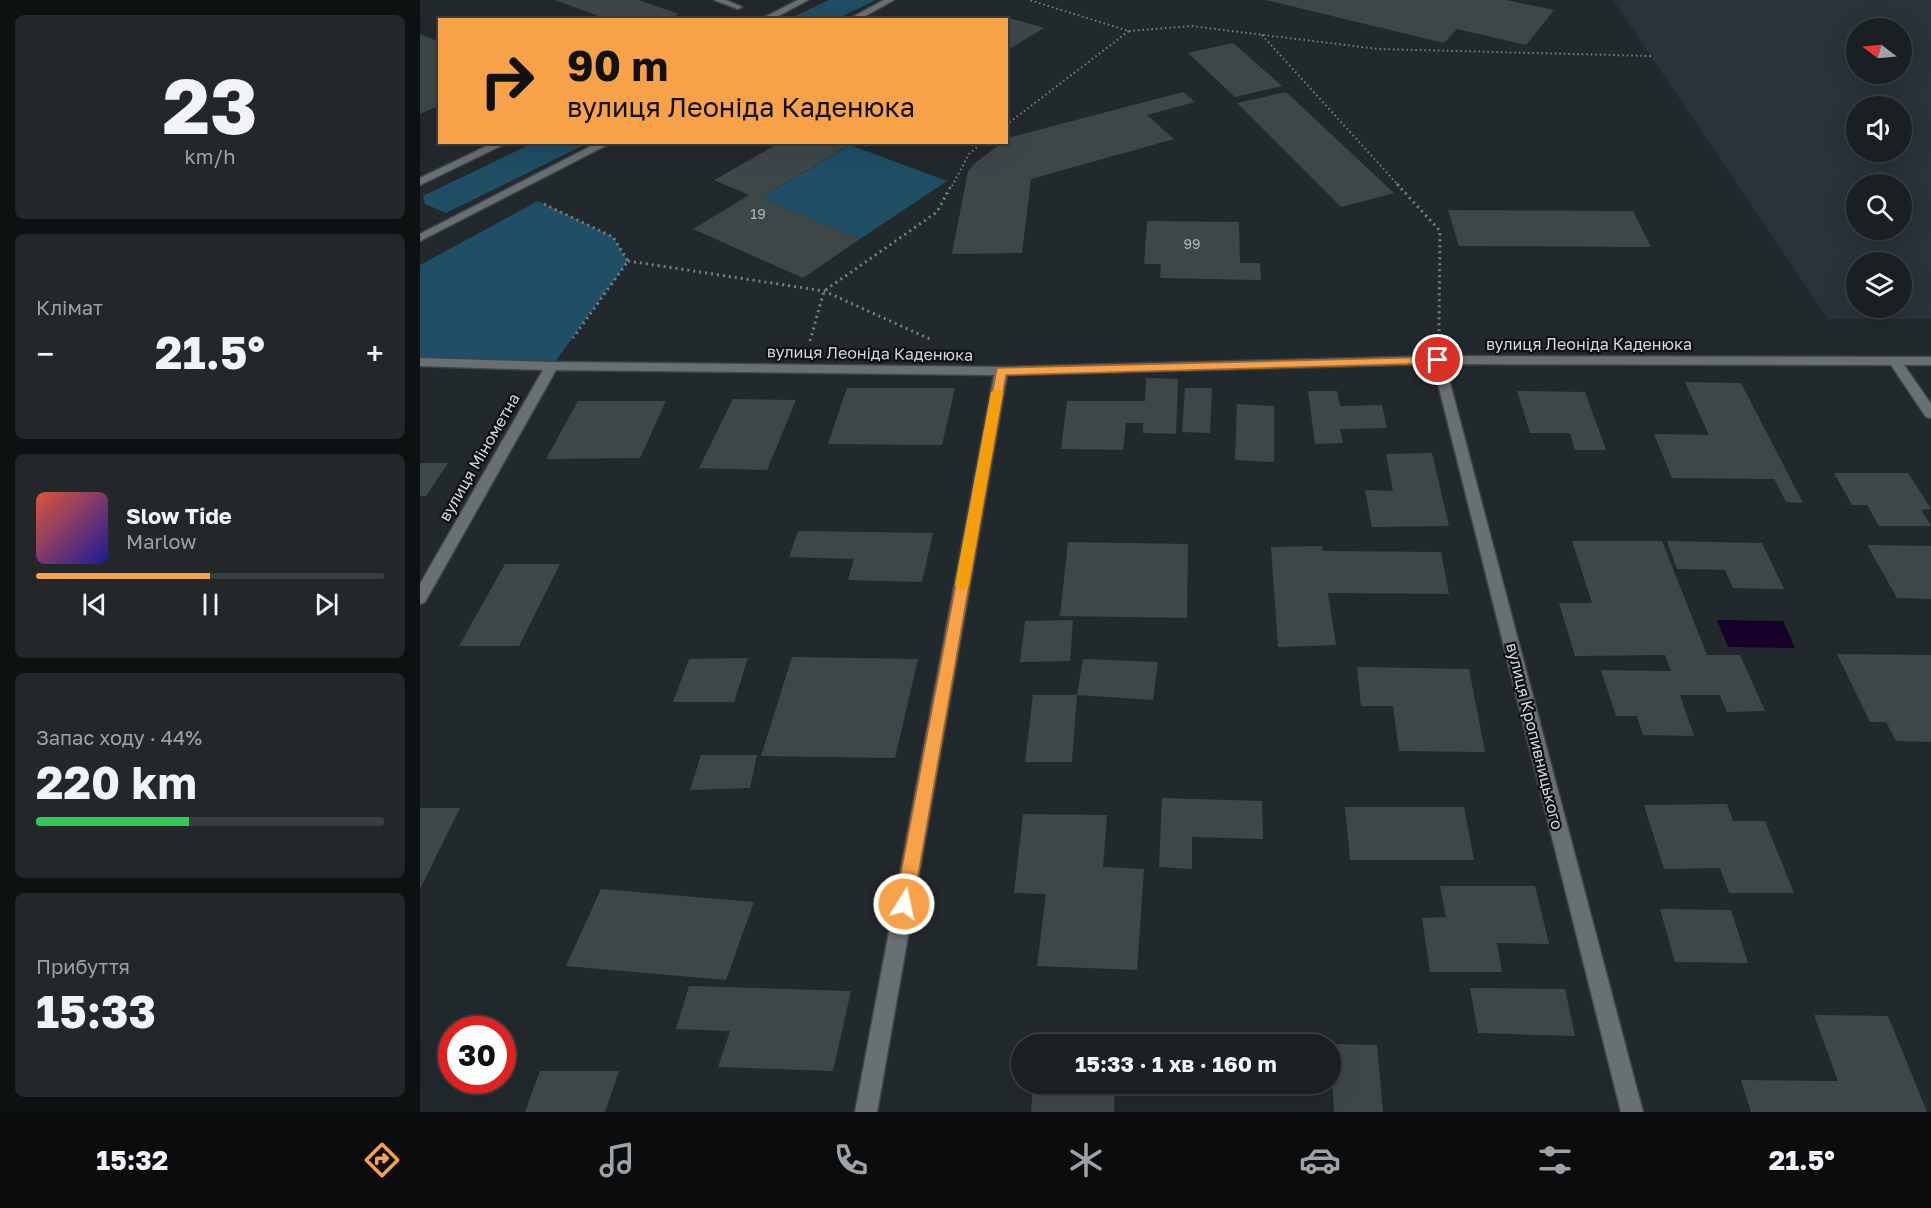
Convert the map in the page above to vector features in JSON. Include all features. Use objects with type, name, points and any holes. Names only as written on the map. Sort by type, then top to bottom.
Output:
[{"type":"street","points":[[718,0],[738,7]]},
{"type":"street","points":[[767,18],[804,0]]},
{"type":"street","points":[[855,18],[890,0]]},
{"type":"street","points":[[420,182],[500,144]]},
{"type":"street","points":[[420,238],[604,144]]},
{"type":"street","name":"вулиця Леоніда Каденюка","points":[[420,362],[552,366],[1001,371],[1438,360],[1931,361]]},
{"type":"street","name":"вулиця Кропивницького","points":[[1438,360],[1632,1112]]},
{"type":"street","points":[[1895,362],[1931,414]]},
{"type":"street","name":"вулиця Мінометна","points":[[420,598],[552,366]]},
{"type":"street","points":[[866,1112],[1001,371]]},
{"type":"path","points":[[1029,0],[1129,31],[1191,26],[1378,49],[1651,56]]},
{"type":"path","points":[[1008,123],[1129,31]]},
{"type":"path","points":[[1262,34],[1440,231],[1438,360]]},
{"type":"path","points":[[802,369],[824,291],[937,212],[969,154],[981,144]]},
{"type":"path","points":[[538,201],[613,237],[628,261],[824,291],[938,343]]},
{"type":"path","points":[[552,366],[628,261]]},
{"type":"shaded area","points":[[829,0],[876,0],[839,18],[791,18]]},
{"type":"shaded area","points":[[1613,0],[1931,0],[1931,319],[1828,319]]},
{"type":"shaded area","points":[[531,144],[586,144],[446,213],[425,204],[423,196]]},
{"type":"shaded area","points":[[850,145],[947,181],[860,239],[761,198]]},
{"type":"shaded area","points":[[538,201],[613,237],[628,261],[552,366],[420,362],[420,265]]},
{"type":"shaded area","points":[[1717,620],[1783,621],[1795,648],[1728,647]]},
{"type":"building","points":[[555,0],[638,0],[679,14],[671,18],[604,18]]},
{"type":"building","points":[[1266,0],[1506,0],[1554,10],[1526,45],[1457,29],[1444,43]]},
{"type":"building","points":[[1003,16],[1044,28],[1008,50],[1008,18],[1000,18]]},
{"type":"building","points":[[420,34],[438,41],[438,106],[420,114]]},
{"type":"building","points":[[1233,43],[1282,86],[1235,97],[1188,53]]},
{"type":"building","points":[[1183,92],[1195,102],[1147,115],[1174,139],[1031,179],[1022,253],[952,254],[968,171],[1000,144],[1008,144],[1011,137]]},
{"type":"building","points":[[1286,92],[1394,193],[1341,207],[1237,103]]},
{"type":"building","points":[[777,144],[851,144],[761,198],[860,239],[803,278],[693,229],[749,195],[714,180]]},
{"type":"building","points":[[1448,210],[1633,211],[1651,247],[1459,246]]},
{"type":"building","points":[[1147,221],[1239,222],[1240,263],[1260,263],[1261,280],[1160,278],[1161,264],[1144,264]]},
{"type":"building","points":[[1146,378],[1178,379],[1176,434],[1143,433],[1143,423],[1126,423],[1123,450],[1061,449],[1067,401],[1145,401]]},
{"type":"building","points":[[1685,382],[1741,383],[1803,503],[1786,502],[1774,479],[1672,478],[1654,434],[1709,435]]},
{"type":"building","points":[[847,388],[955,388],[942,445],[828,444]]},
{"type":"building","points":[[1185,388],[1212,388],[1210,433],[1182,432]]},
{"type":"building","points":[[1308,391],[1337,391],[1340,406],[1382,405],[1387,428],[1340,429],[1343,443],[1315,444]]},
{"type":"building","points":[[1517,391],[1585,392],[1606,450],[1575,450],[1570,433],[1530,433]]},
{"type":"building","points":[[733,399],[796,400],[767,470],[699,468]]},
{"type":"building","points":[[578,401],[666,401],[640,458],[546,459]]},
{"type":"building","points":[[1237,404],[1274,406],[1274,462],[1235,460]]},
{"type":"building","points":[[1432,453],[1449,526],[1372,527],[1365,490],[1393,491],[1386,454]]},
{"type":"building","points":[[420,463],[448,463],[426,496],[420,496]]},
{"type":"building","points":[[1834,473],[1908,473],[1931,509],[1921,510],[1931,526],[1879,526],[1867,505],[1852,505]]},
{"type":"building","points":[[798,531],[933,533],[922,582],[848,580],[854,559],[789,557]]},
{"type":"building","points":[[1572,541],[1662,541],[1707,655],[1740,655],[1765,711],[1727,712],[1720,695],[1680,695],[1694,736],[1643,735],[1637,716],[1616,716],[1601,670],[1671,671],[1665,655],[1575,656],[1559,603],[1592,603]]},
{"type":"building","points":[[1667,541],[1762,543],[1784,589],[1733,588],[1725,570],[1677,569]]},
{"type":"building","points":[[1068,542],[1188,544],[1187,618],[1060,616]]},
{"type":"building","points":[[1867,545],[1931,546],[1931,599],[1897,598]]},
{"type":"building","points":[[1322,546],[1323,551],[1441,552],[1449,594],[1328,593],[1336,645],[1278,647],[1271,547]]},
{"type":"building","points":[[505,564],[560,564],[519,646],[459,646]]},
{"type":"building","points":[[1073,620],[1070,661],[1020,662],[1025,621]]},
{"type":"building","points":[[1837,654],[1931,655],[1931,742],[1896,741],[1886,722],[1870,722]]},
{"type":"building","points":[[792,657],[918,659],[895,758],[761,756]]},
{"type":"building","points":[[748,658],[734,702],[673,702],[689,659]]},
{"type":"building","points":[[1083,659],[1158,662],[1153,700],[1077,695]]},
{"type":"building","points":[[1357,667],[1469,669],[1485,752],[1399,751],[1393,706],[1361,706]]},
{"type":"building","points":[[1033,695],[1077,695],[1072,762],[1025,762]]},
{"type":"building","points":[[701,755],[757,755],[750,788],[690,790]]},
{"type":"building","points":[[1162,798],[1262,801],[1263,839],[1192,837],[1192,869],[1159,867]]},
{"type":"building","points":[[1727,804],[1733,821],[1765,821],[1794,893],[1729,893],[1720,868],[1664,869],[1644,805]]},
{"type":"building","points":[[1345,807],[1464,807],[1474,860],[1350,860]]},
{"type":"building","points":[[420,808],[460,808],[420,889]]},
{"type":"building","points":[[1023,814],[1107,815],[1103,867],[1144,869],[1137,970],[1037,966],[1046,894],[1014,893]]},
{"type":"building","points":[[1440,886],[1535,886],[1549,944],[1497,943],[1502,972],[1430,972],[1422,918],[1446,917]]},
{"type":"building","points":[[601,889],[754,902],[726,980],[566,966]]},
{"type":"building","points":[[1660,909],[1731,910],[1748,963],[1675,962]]},
{"type":"building","points":[[689,986],[851,991],[833,1071],[718,1067],[730,1031],[676,1029]]},
{"type":"building","points":[[1470,988],[1565,989],[1575,1036],[1478,1033]]},
{"type":"building","points":[[1814,1015],[1888,1016],[1927,1112],[1751,1112],[1741,1080],[1838,1081]]},
{"type":"building","points":[[1341,1044],[1377,1045],[1383,1112],[1334,1112],[1333,1094],[1341,1094]]},
{"type":"building","points":[[540,1071],[619,1071],[605,1112],[525,1112]]},
{"type":"building","points":[[1032,1094],[1115,1094],[1114,1112],[1031,1112]]},
{"type":"slow traffic","points":[[962,585],[997,392]]},
{"type":"route","points":[[904,904],[1001,371],[1438,360]]}]
